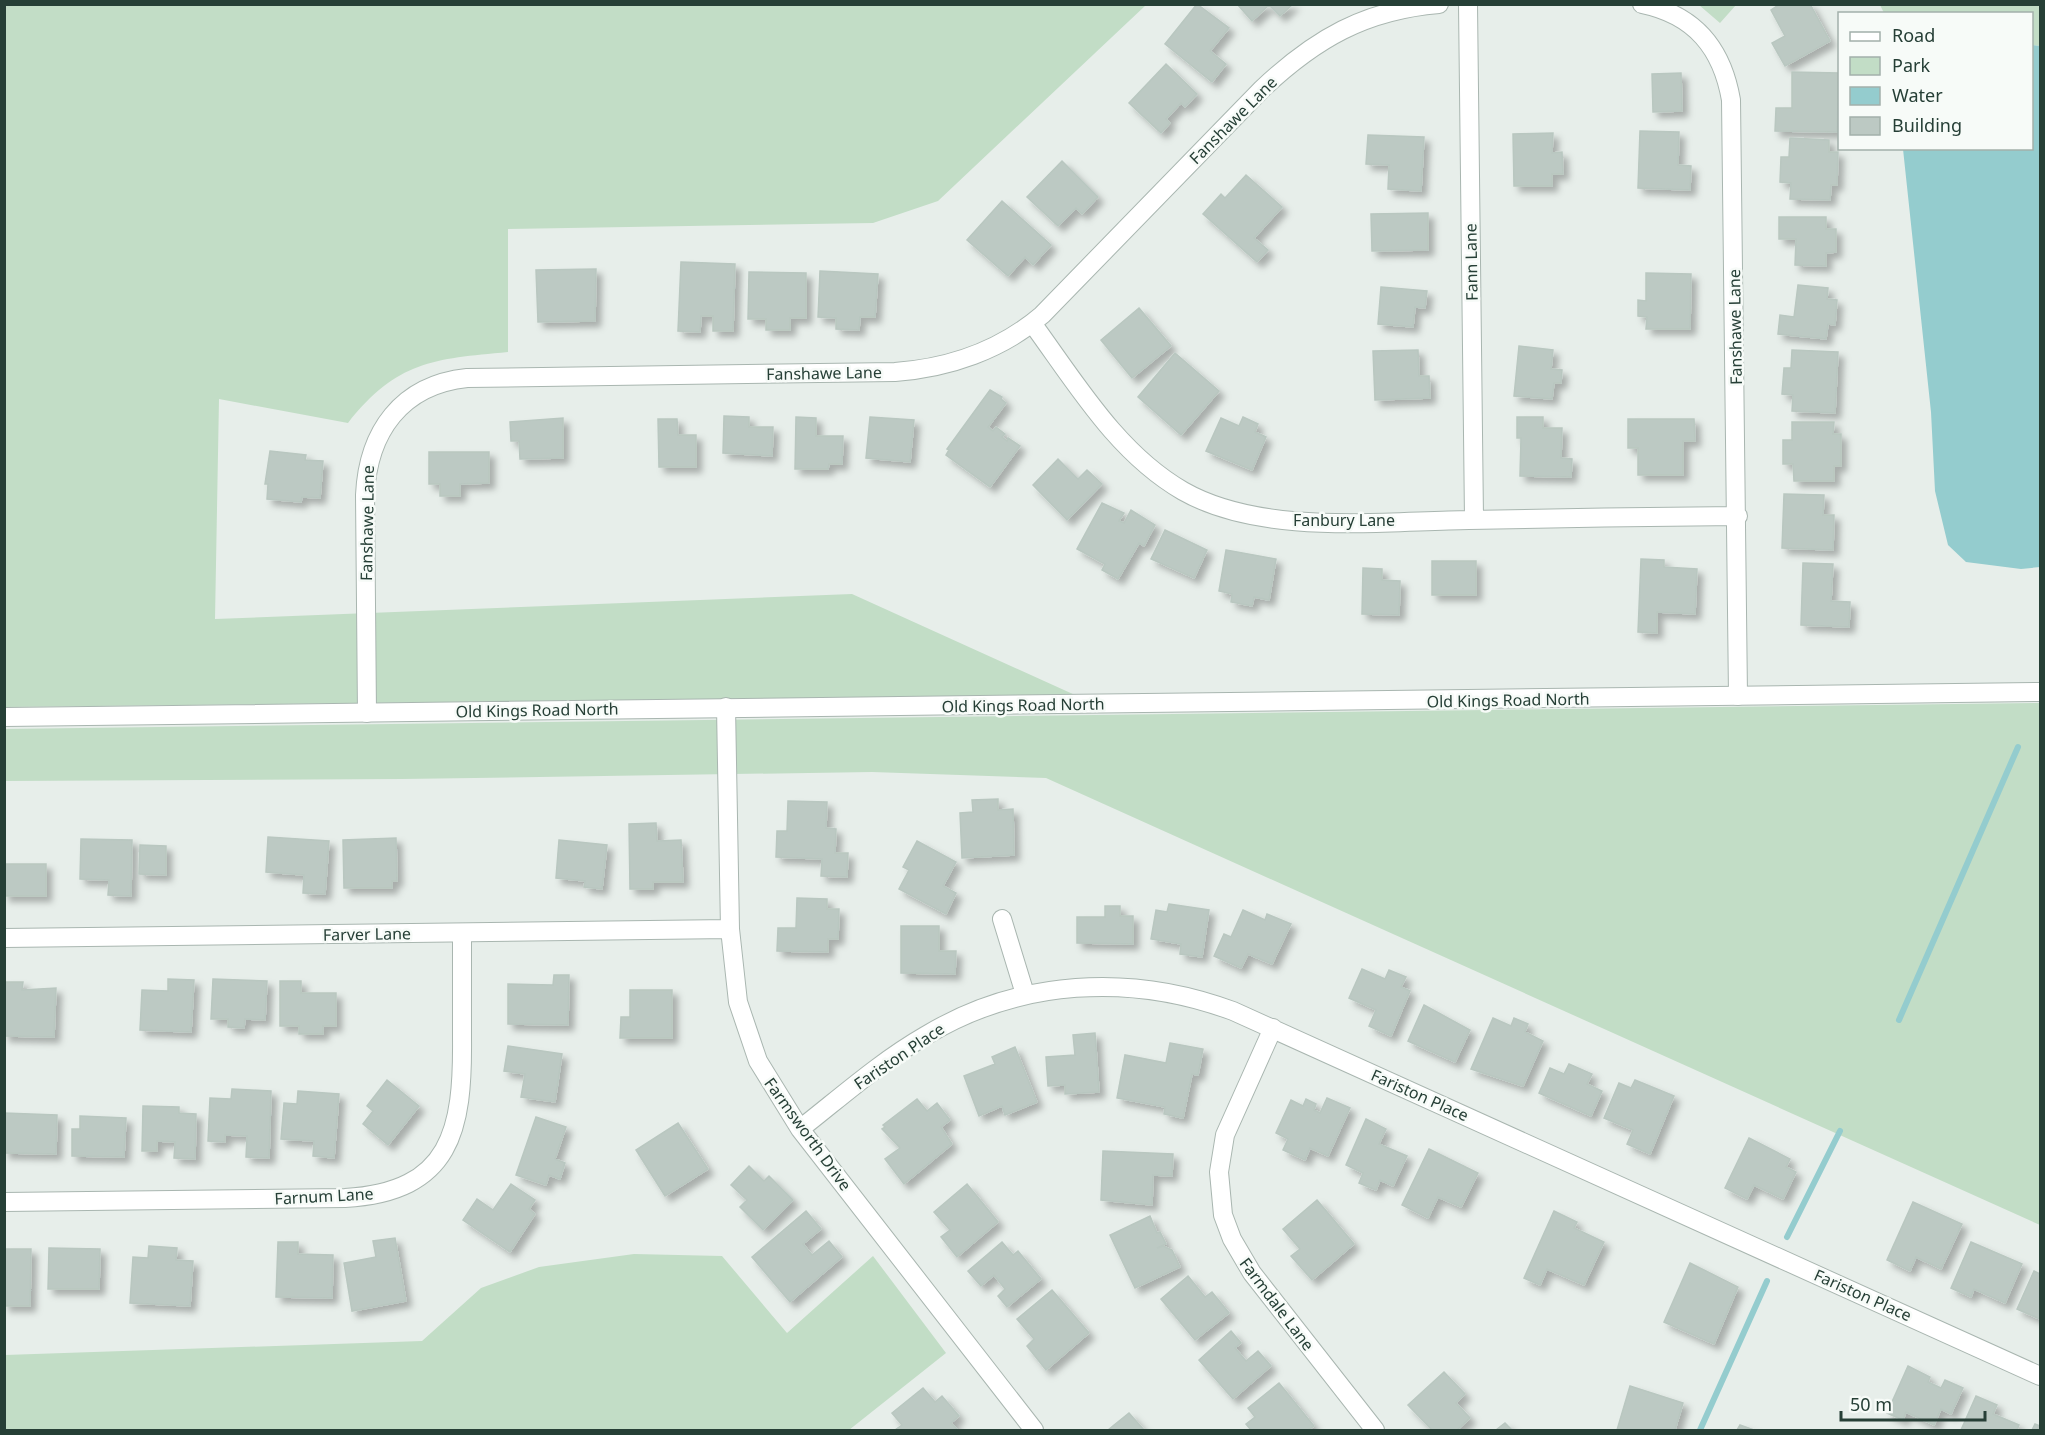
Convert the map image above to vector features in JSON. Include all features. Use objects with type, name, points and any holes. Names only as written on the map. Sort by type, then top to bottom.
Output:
[{"type":"street","name":"Fanshawe Lane","points":[[367,713],[364,495],[367,467],[373,445],[384,425],[402,406],[421,392],[444,382],[466,378],[911,371],[940,366],[978,354],[1032,323],[1262,89],[1298,57],[1336,33],[1374,16],[1399,9],[1439,4]]},
{"type":"street","name":"Fann Lane","points":[[1468,4],[1474,519]]},
{"type":"street","name":"Fanshawe Lane","points":[[1642,4],[1676,16],[1705,38],[1720,58],[1729,85],[1733,132],[1738,696]]},
{"type":"street","name":"Fanbury Lane","points":[[1032,323],[1123,442],[1160,476],[1197,498],[1240,513],[1296,521],[1738,516]]},
{"type":"street","name":"Old Kings Road North","points":[[4,717],[2040,692]]},
{"type":"street","name":"Farmsworth Drive","points":[[726,708],[730,929],[738,1002],[750,1043],[767,1079],[800,1129],[1034,1431]]},
{"type":"street","points":[[1002,919],[1024,994]]},
{"type":"street","name":"Farver Lane","points":[[4,938],[730,929]]},
{"type":"street","name":"Farnum Lane","points":[[4,1202],[352,1198],[386,1192],[411,1181],[441,1154],[454,1129],[459,1113],[462,1079],[462,933]]},
{"type":"street","name":"Fariston Place","points":[[800,1129],[894,1056],[925,1035],[966,1014],[1024,994],[1099,986],[1153,989],[1217,1005],[1273,1028],[2040,1376]]},
{"type":"street","name":"Farmdale Lane","points":[[1273,1028],[1223,1141],[1219,1172],[1223,1215],[1232,1239],[1252,1274],[1375,1431]]},
{"type":"green space","points":[[4,5],[1146,5],[938,201],[873,223],[508,229],[508,352],[458,357],[418,367],[400,375],[383,387],[348,423],[219,399],[215,619],[852,594],[1075,695],[5,707]]},
{"type":"green space","points":[[1699,5],[1736,5],[1720,23]]},
{"type":"green space","points":[[1880,5],[2040,5],[2040,46],[2033,45],[2033,12],[1884,12]]},
{"type":"green space","points":[[2040,703],[2040,1225],[1046,778],[872,772],[402,779],[5,781],[4,729]]},
{"type":"green space","points":[[634,1254],[722,1256],[787,1333],[873,1256],[946,1353],[849,1430],[5,1430],[5,1355],[422,1341],[481,1288],[539,1267]]},
{"type":"water","points":[[2033,45],[2040,46],[2040,567],[2021,569],[1966,562],[1948,545],[1935,491],[1931,412],[1903,150],[2033,150]]},
{"type":"building","points":[[1197,4],[1229,28],[1210,51],[1226,64],[1212,82],[1165,44]]},
{"type":"building","points":[[1237,4],[1293,4],[1280,16],[1269,5],[1252,21]]},
{"type":"building","points":[[1780,4],[1810,4],[1830,41],[1785,66],[1772,43],[1785,36],[1771,10]]},
{"type":"building","points":[[1166,64],[1197,94],[1185,107],[1181,103],[1166,119],[1170,123],[1161,133],[1129,103]]},
{"type":"building","points":[[1792,72],[1838,73],[1837,132],[1775,131],[1776,108],[1792,108]]},
{"type":"building","points":[[1681,73],[1682,111],[1653,112],[1652,74]]},
{"type":"building","points":[[1640,131],[1679,132],[1678,165],[1691,166],[1690,190],[1638,188]]},
{"type":"building","points":[[1553,133],[1552,153],[1562,152],[1563,174],[1552,174],[1552,186],[1514,186],[1513,134]]},
{"type":"building","points":[[1368,135],[1424,137],[1421,191],[1388,189],[1389,165],[1366,164]]},
{"type":"building","points":[[1790,138],[1829,140],[1829,152],[1838,152],[1837,185],[1831,185],[1830,200],[1790,199],[1791,183],[1780,182],[1781,157],[1789,157]]},
{"type":"building","points":[[1062,161],[1098,197],[1082,214],[1076,208],[1058,226],[1027,197]]},
{"type":"building","points":[[1246,175],[1282,207],[1254,238],[1268,250],[1257,262],[1203,214],[1221,194],[1225,198]]},
{"type":"building","points":[[1002,201],[1051,245],[1033,265],[1025,257],[1008,276],[967,240]]},
{"type":"building","points":[[1428,213],[1428,250],[1372,251],[1371,214]]},
{"type":"building","points":[[1779,217],[1826,217],[1826,229],[1836,229],[1836,252],[1826,253],[1826,266],[1795,265],[1796,239],[1779,239]]},
{"type":"building","points":[[681,262],[735,264],[733,331],[713,331],[713,316],[701,316],[700,332],[678,331]]},
{"type":"building","points":[[596,269],[595,321],[538,322],[536,270]]},
{"type":"building","points":[[820,271],[878,274],[875,317],[860,317],[859,330],[836,329],[836,318],[818,317]]},
{"type":"building","points":[[749,272],[806,273],[806,318],[790,318],[790,330],[766,330],[766,319],[748,319]]},
{"type":"building","points":[[1646,273],[1691,274],[1690,329],[1646,329],[1647,317],[1638,316],[1638,300],[1646,301]]},
{"type":"building","points":[[1798,285],[1828,288],[1827,299],[1837,300],[1835,325],[1828,324],[1826,339],[1778,334],[1780,315],[1794,317]]},
{"type":"building","points":[[1381,287],[1427,291],[1425,308],[1415,307],[1413,327],[1378,324]]},
{"type":"building","points":[[1139,308],[1171,346],[1132,378],[1101,340]]},
{"type":"building","points":[[1519,346],[1553,350],[1551,369],[1562,370],[1561,383],[1554,383],[1552,399],[1514,396]]},
{"type":"building","points":[[1418,350],[1419,376],[1429,376],[1430,398],[1375,400],[1373,351]]},
{"type":"building","points":[[1792,350],[1838,352],[1835,413],[1792,411],[1793,395],[1782,394],[1784,368],[1791,368]]},
{"type":"building","points":[[1175,353],[1219,391],[1181,435],[1138,397]]},
{"type":"building","points":[[990,390],[1002,397],[1001,399],[1006,403],[988,427],[993,431],[996,427],[1005,434],[1002,437],[1007,441],[1008,438],[1020,446],[990,487],[946,455],[949,450],[947,449]]},
{"type":"building","points":[[724,416],[749,417],[749,427],[773,427],[772,456],[723,453]]},
{"type":"building","points":[[796,417],[816,418],[816,436],[843,436],[842,464],[829,464],[828,469],[795,469]]},
{"type":"building","points":[[870,417],[914,420],[910,462],[866,458]]},
{"type":"building","points":[[1243,417],[1258,424],[1255,432],[1266,437],[1252,470],[1206,451],[1221,418],[1239,426]]},
{"type":"building","points":[[1517,417],[1543,417],[1543,428],[1562,428],[1561,458],[1572,459],[1571,477],[1520,476],[1521,438],[1517,438]]},
{"type":"building","points":[[563,418],[563,458],[520,459],[519,441],[511,441],[510,422]]},
{"type":"building","points":[[658,419],[677,419],[678,435],[696,435],[696,467],[659,467]]},
{"type":"building","points":[[1628,419],[1694,419],[1695,441],[1683,441],[1683,475],[1638,475],[1638,448],[1628,448]]},
{"type":"building","points":[[1792,422],[1834,422],[1833,434],[1841,434],[1841,466],[1834,466],[1834,481],[1794,481],[1793,464],[1783,464],[1783,440],[1792,440]]},
{"type":"building","points":[[270,451],[306,455],[305,460],[323,461],[320,498],[302,497],[301,502],[267,499],[268,484],[265,484]]},
{"type":"building","points":[[429,452],[489,452],[489,483],[460,484],[460,496],[440,496],[440,484],[429,484]]},
{"type":"building","points":[[1058,459],[1078,479],[1087,470],[1102,484],[1067,520],[1033,485]]},
{"type":"building","points":[[1784,494],[1824,495],[1823,515],[1834,515],[1833,550],[1782,548]]},
{"type":"building","points":[[1102,503],[1124,513],[1119,521],[1124,523],[1131,510],[1155,525],[1144,546],[1139,543],[1118,579],[1102,570],[1105,564],[1077,549]]},
{"type":"building","points":[[1165,530],[1207,550],[1194,578],[1151,559]]},
{"type":"building","points":[[1226,550],[1276,559],[1269,600],[1254,597],[1252,606],[1231,602],[1232,594],[1219,591]]},
{"type":"building","points":[[1641,559],[1664,560],[1664,567],[1697,569],[1695,614],[1657,612],[1657,633],[1638,632]]},
{"type":"building","points":[[1432,561],[1476,561],[1476,595],[1432,595]]},
{"type":"building","points":[[1803,563],[1833,564],[1831,601],[1850,602],[1849,627],[1801,625]]},
{"type":"building","points":[[1363,568],[1382,569],[1382,580],[1400,581],[1399,615],[1362,614]]},
{"type":"building","points":[[998,799],[998,810],[1013,809],[1014,855],[962,858],[960,813],[973,812],[972,800]]},
{"type":"building","points":[[788,801],[827,802],[826,828],[836,829],[835,853],[848,853],[847,877],[821,876],[822,859],[776,857],[777,831],[787,831]]},
{"type":"building","points":[[656,823],[657,841],[681,840],[683,882],[653,882],[653,889],[630,889],[629,824]]},
{"type":"building","points":[[268,837],[329,841],[325,894],[303,893],[304,875],[266,872]]},
{"type":"building","points":[[396,838],[397,881],[392,881],[392,888],[344,888],[343,840]]},
{"type":"building","points":[[81,839],[132,840],[131,896],[108,895],[109,880],[80,879]]},
{"type":"building","points":[[559,840],[607,845],[602,889],[584,887],[585,881],[556,878]]},
{"type":"building","points":[[917,841],[956,862],[943,886],[956,893],[946,914],[899,889],[909,870],[903,867]]},
{"type":"building","points":[[140,845],[166,846],[166,875],[139,874]]},
{"type":"building","points":[[4,864],[46,864],[46,896],[4,896]]},
{"type":"building","points":[[797,898],[827,899],[827,909],[839,909],[838,939],[828,939],[828,952],[777,951],[778,928],[796,928]]},
{"type":"building","points":[[1169,904],[1209,910],[1202,957],[1180,954],[1181,944],[1151,939],[1156,910],[1167,912]]},
{"type":"building","points":[[1105,906],[1120,906],[1120,916],[1133,916],[1133,944],[1077,943],[1077,917],[1105,917]]},
{"type":"building","points":[[1243,910],[1265,920],[1267,914],[1291,924],[1272,964],[1248,954],[1241,968],[1214,956],[1224,934],[1231,937]]},
{"type":"building","points":[[901,926],[939,926],[939,951],[956,951],[955,974],[901,973]]},
{"type":"building","points":[[1362,969],[1385,979],[1389,970],[1406,977],[1401,987],[1410,991],[1391,1036],[1369,1026],[1376,1010],[1349,998]]},
{"type":"building","points":[[554,975],[569,975],[568,1025],[508,1024],[508,984],[553,985]]},
{"type":"building","points":[[168,979],[194,980],[191,1032],[140,1030],[142,990],[168,991]]},
{"type":"building","points":[[213,979],[267,981],[265,1020],[245,1019],[244,1028],[228,1027],[228,1019],[211,1019]]},
{"type":"building","points":[[280,981],[301,981],[301,993],[336,993],[336,1026],[323,1026],[323,1034],[299,1034],[299,1026],[280,1026]]},
{"type":"building","points":[[4,982],[23,982],[22,990],[56,988],[54,1037],[4,1036]]},
{"type":"building","points":[[630,990],[672,990],[672,1038],[620,1038],[621,1017],[630,1017]]},
{"type":"building","points":[[1424,1005],[1470,1030],[1455,1062],[1408,1041]]},
{"type":"building","points":[[1493,1018],[1511,1026],[1514,1018],[1528,1024],[1525,1032],[1543,1041],[1523,1086],[1471,1069]]},
{"type":"building","points":[[1095,1033],[1099,1092],[1065,1094],[1065,1085],[1048,1086],[1046,1057],[1075,1055],[1073,1035]]},
{"type":"building","points":[[1170,1043],[1203,1049],[1198,1075],[1192,1074],[1183,1118],[1164,1114],[1165,1107],[1117,1098],[1125,1055],[1166,1063]]},
{"type":"building","points":[[508,1046],[562,1054],[555,1102],[521,1097],[525,1074],[504,1071]]},
{"type":"building","points":[[1015,1047],[1037,1102],[1005,1115],[1002,1106],[979,1116],[964,1076],[995,1064],[992,1057]]},
{"type":"building","points":[[1569,1064],[1592,1074],[1587,1084],[1602,1091],[1591,1116],[1539,1093],[1550,1068],[1564,1074]]},
{"type":"building","points":[[387,1080],[419,1106],[388,1145],[363,1124],[373,1111],[367,1106]]},
{"type":"building","points":[[1635,1080],[1674,1096],[1650,1154],[1627,1144],[1633,1130],[1604,1118],[1619,1083],[1631,1088]]},
{"type":"building","points":[[232,1089],[271,1091],[269,1158],[246,1157],[247,1136],[225,1135],[225,1142],[208,1141],[210,1098],[231,1099]]},
{"type":"building","points":[[298,1091],[339,1094],[334,1158],[313,1156],[314,1141],[281,1139],[284,1103],[297,1104]]},
{"type":"building","points":[[1327,1098],[1350,1108],[1328,1156],[1310,1148],[1305,1160],[1283,1150],[1288,1139],[1276,1133],[1291,1100],[1303,1106],[1306,1099],[1316,1104],[1314,1110],[1320,1113]]},
{"type":"building","points":[[917,1099],[927,1111],[937,1103],[950,1120],[941,1127],[952,1144],[904,1184],[885,1159],[900,1148],[882,1129],[885,1127],[883,1125]]},
{"type":"building","points":[[143,1106],[179,1107],[179,1113],[196,1114],[195,1159],[174,1158],[175,1142],[157,1141],[157,1151],[142,1151]]},
{"type":"building","points":[[4,1113],[57,1115],[56,1154],[4,1153]]},
{"type":"building","points":[[80,1116],[126,1118],[124,1157],[72,1156],[72,1129],[80,1129]]},
{"type":"building","points":[[536,1117],[566,1127],[555,1159],[565,1163],[560,1179],[549,1175],[546,1185],[516,1175]]},
{"type":"building","points":[[1366,1119],[1386,1129],[1379,1144],[1407,1156],[1393,1186],[1380,1180],[1376,1190],[1359,1183],[1363,1173],[1346,1165]]},
{"type":"building","points":[[678,1123],[708,1169],[665,1196],[636,1150]]},
{"type":"building","points":[[1749,1138],[1790,1159],[1786,1167],[1796,1172],[1783,1199],[1754,1185],[1747,1199],[1725,1188]]},
{"type":"building","points":[[1429,1149],[1478,1173],[1461,1207],[1438,1197],[1428,1218],[1402,1205]]},
{"type":"building","points":[[1103,1151],[1173,1154],[1172,1176],[1153,1175],[1152,1205],[1101,1200]]},
{"type":"building","points":[[749,1166],[764,1181],[769,1176],[793,1200],[763,1230],[740,1207],[747,1200],[731,1185]]},
{"type":"building","points":[[511,1184],[535,1200],[529,1209],[535,1214],[510,1252],[463,1220],[477,1199],[493,1210]]},
{"type":"building","points":[[967,1184],[998,1222],[957,1257],[941,1237],[950,1230],[934,1212]]},
{"type":"building","points":[[1317,1200],[1354,1244],[1312,1280],[1291,1256],[1300,1249],[1283,1229]]},
{"type":"building","points":[[1913,1202],[1962,1224],[1941,1269],[1916,1257],[1910,1271],[1887,1260]]},
{"type":"building","points":[[806,1211],[821,1229],[803,1244],[812,1255],[829,1241],[842,1257],[790,1302],[752,1257]]},
{"type":"building","points":[[1554,1211],[1577,1222],[1574,1228],[1604,1242],[1584,1285],[1547,1269],[1540,1285],[1524,1278]]},
{"type":"building","points":[[1150,1216],[1157,1233],[1160,1232],[1166,1244],[1157,1248],[1163,1246],[1172,1250],[1180,1267],[1135,1288],[1110,1235]]},
{"type":"building","points":[[395,1238],[406,1301],[352,1311],[344,1263],[376,1257],[373,1241]]},
{"type":"building","points":[[278,1242],[298,1242],[298,1254],[333,1255],[332,1298],[276,1297]]},
{"type":"building","points":[[1002,1242],[1013,1255],[1018,1251],[1041,1279],[1007,1307],[998,1296],[1005,1289],[994,1275],[981,1286],[968,1271]]},
{"type":"building","points":[[1971,1242],[2022,1264],[2005,1303],[1974,1289],[1971,1297],[1951,1288]]},
{"type":"building","points":[[149,1246],[177,1248],[176,1260],[193,1261],[190,1306],[130,1303],[133,1257],[148,1258]]},
{"type":"building","points":[[49,1248],[100,1249],[99,1289],[48,1289]]},
{"type":"building","points":[[4,1249],[31,1249],[30,1306],[4,1306]]},
{"type":"building","points":[[1690,1263],[1738,1287],[1714,1344],[1664,1322]]},
{"type":"building","points":[[2034,1271],[2040,1274],[2040,1319],[2017,1309]]},
{"type":"building","points":[[1188,1276],[1205,1297],[1212,1292],[1229,1313],[1195,1340],[1161,1299]]},
{"type":"building","points":[[1052,1290],[1089,1333],[1046,1370],[1027,1346],[1034,1339],[1017,1319]]},
{"type":"building","points":[[1231,1331],[1241,1343],[1235,1348],[1246,1361],[1258,1351],[1271,1366],[1233,1399],[1199,1360]]},
{"type":"building","points":[[1908,1366],[1930,1377],[1928,1382],[1941,1388],[1945,1380],[1963,1388],[1951,1414],[1941,1409],[1934,1425],[1906,1412],[1903,1420],[1887,1413]]},
{"type":"building","points":[[1444,1372],[1465,1394],[1456,1403],[1470,1418],[1457,1430],[1432,1430],[1408,1405]]},
{"type":"building","points":[[1279,1383],[1314,1426],[1308,1430],[1251,1430],[1246,1424],[1255,1417],[1248,1408]]},
{"type":"building","points":[[1630,1386],[1683,1403],[1675,1430],[1617,1430]]},
{"type":"building","points":[[923,1388],[935,1402],[942,1396],[959,1416],[951,1423],[958,1430],[895,1430],[902,1425],[892,1413]]},
{"type":"building","points":[[1976,1396],[1997,1405],[1993,1414],[2019,1425],[2017,1430],[1961,1430]]},
{"type":"building","points":[[1129,1413],[1144,1430],[1108,1430]]},
{"type":"building","points":[[1505,1423],[1512,1430],[1496,1430]]},
{"type":"building","points":[[2035,1424],[2040,1426],[2040,1430],[2032,1430]]},
{"type":"building","points":[[1740,1425],[1754,1430],[1737,1430]]},
{"type":"waterway","points":[[1899,1020],[2018,747]]},
{"type":"waterway","points":[[1787,1237],[1840,1131]]},
{"type":"waterway","points":[[1700,1430],[1767,1281]]}]
